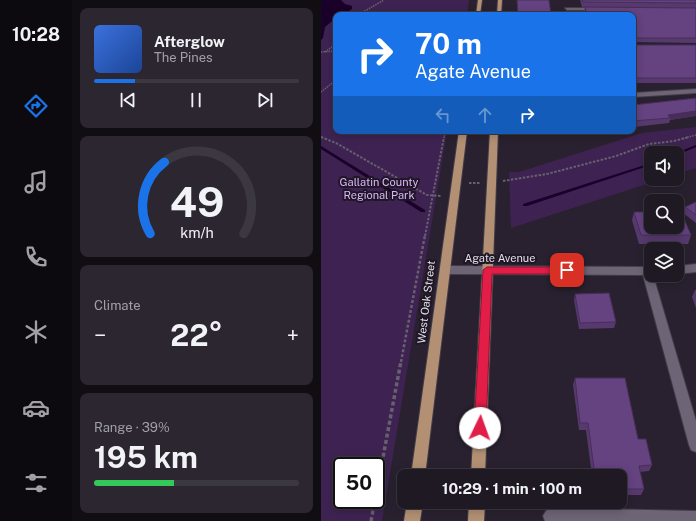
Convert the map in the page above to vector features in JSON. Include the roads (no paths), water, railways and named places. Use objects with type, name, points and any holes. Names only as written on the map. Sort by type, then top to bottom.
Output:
[{"type":"main road","points":[[478,12],[480,0]]},
{"type":"main road","points":[[499,12],[500,0]]},
{"type":"main road","name":"West Oak Street","points":[[419,469],[463,134]]},
{"type":"main road","points":[[478,469],[494,134]]},
{"type":"main road","points":[[412,521],[414,509]]},
{"type":"main road","points":[[476,521],[477,509]]},
{"type":"street","points":[[568,12],[566,7],[605,9]]},
{"type":"street","points":[[636,95],[696,91]]},
{"type":"street","points":[[684,269],[696,268]]},
{"type":"street","name":"Agate Avenue","points":[[445,270],[644,271]]},
{"type":"street","points":[[652,282],[696,445]]},
{"type":"street","points":[[551,516],[696,518]]},
{"type":"waterway","points":[[684,151],[696,146]]},
{"type":"waterway","points":[[321,147],[423,211]]},
{"type":"waterway","points":[[525,205],[644,166]]},
{"type":"park label","name":"Gallatin County Regional Park","points":[[379,188]]}]
